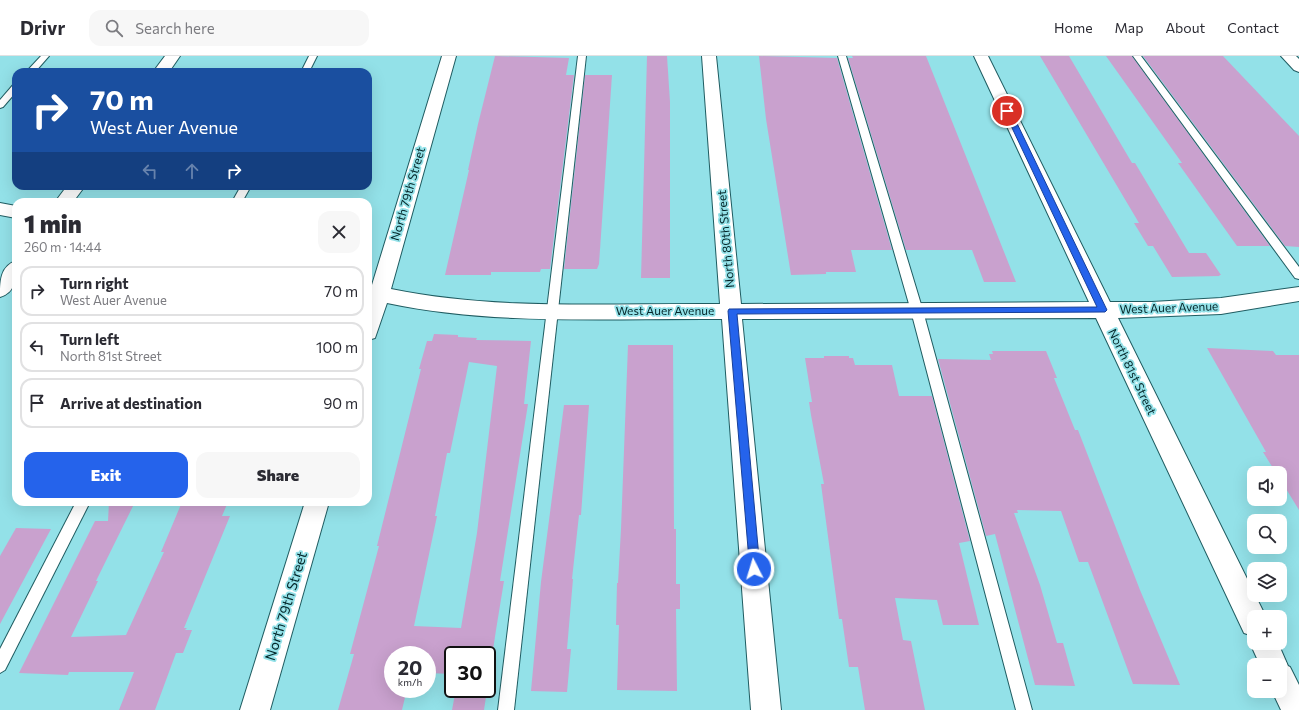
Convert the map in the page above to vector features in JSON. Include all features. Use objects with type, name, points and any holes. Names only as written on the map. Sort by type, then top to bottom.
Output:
[{"type":"street","points":[[164,68],[173,56]]},
{"type":"street","name":"North 79th Street","points":[[372,306],[374,293],[449,56]]},
{"type":"street","name":"North 80th Street","points":[[710,56],[766,710]]},
{"type":"street","name":"North 81st Street","points":[[981,56],[1248,610]]},
{"type":"street","points":[[1288,56],[1299,67]]},
{"type":"street","points":[[0,209],[12,211]]},
{"type":"street","points":[[0,290],[12,274]]},
{"type":"street","name":"West Auer Avenue","points":[[374,293],[403,299],[476,308],[732,311],[1157,310],[1221,306],[1299,294]]},
{"type":"street","name":"North 79th Street","points":[[255,710],[316,506]]},
{"type":"street","points":[[1287,691],[1296,710]]},
{"type":"lane","points":[[34,68],[45,56]]},
{"type":"lane","points":[[307,68],[313,56]]},
{"type":"lane","points":[[506,710],[582,56]]},
{"type":"lane","points":[[842,56],[917,311],[1024,710]]},
{"type":"lane","points":[[1137,56],[1299,275]]},
{"type":"lane","points":[[0,105],[12,92]]},
{"type":"lane","points":[[0,665],[81,506]]},
{"type":"building","points":[[495,56],[569,58],[566,75],[574,75],[550,269],[541,269],[540,272],[491,272],[491,275],[445,275],[478,124]]},
{"type":"building","points":[[647,56],[667,56],[670,102],[670,278],[641,278]]},
{"type":"building","points":[[759,56],[837,58],[892,250],[851,250],[856,272],[826,272],[826,274],[791,275],[766,119]]},
{"type":"building","points":[[852,56],[926,56],[1016,282],[984,282],[972,250],[906,250],[848,58],[853,58]]},
{"type":"building","points":[[1040,56],[1069,56],[1132,163],[1135,163],[1189,253],[1206,253],[1221,275],[1219,275],[1220,276],[1172,277],[1153,246],[1148,246],[1134,223],[1139,223]]},
{"type":"building","points":[[1106,56],[1132,56],[1270,246],[1237,246],[1178,163],[1182,163]]},
{"type":"building","points":[[1143,56],[1223,56],[1299,136],[1299,247],[1285,246]]},
{"type":"building","points":[[585,75],[612,75],[599,264],[597,269],[564,269]]},
{"type":"building","points":[[434,334],[458,335],[458,337],[477,338],[476,340],[531,341],[524,404],[528,404],[500,581],[504,581],[494,646],[444,646],[444,674],[436,673],[436,646],[384,646],[384,698],[405,698],[402,710],[338,710],[354,654],[350,654],[379,546],[377,546],[427,341],[432,341]],"holes":[[[469,362],[497,366],[477,533],[461,628],[414,626],[437,516],[435,516],[447,453],[450,453]]]},
{"type":"building","points":[[628,345],[673,345],[674,529],[676,529],[676,584],[680,584],[680,609],[676,609],[677,691],[617,690],[619,625],[616,625],[617,583],[621,529]]},
{"type":"building","points":[[1207,348],[1273,351],[1276,355],[1299,355],[1299,510],[1287,490],[1287,466],[1272,466],[1263,452],[1266,452]]},
{"type":"building","points":[[992,351],[1046,351],[1057,378],[1054,378],[1075,430],[1078,430],[1140,590],[1180,685],[1133,684],[1088,562],[1079,562],[1061,511],[1017,510],[1018,513],[1014,513],[1040,585],[1057,643],[1063,643],[1075,686],[1035,685],[995,534],[986,536],[938,359],[991,360],[989,354],[993,354]]},
{"type":"building","points":[[824,356],[849,356],[849,358],[853,358],[855,365],[892,365],[899,396],[932,396],[970,541],[959,543],[979,625],[943,625],[937,600],[895,598],[903,640],[911,641],[925,710],[865,710],[858,667],[849,667],[842,619],[839,619],[821,484],[824,484],[809,402],[812,402],[805,358],[824,358]]},
{"type":"building","points":[[564,405],[589,405],[581,515],[579,515],[572,579],[567,649],[571,649],[567,692],[531,691],[541,582]]},
{"type":"building","points":[[109,506],[133,506],[96,581],[98,581],[71,637],[126,635],[164,552],[161,552],[180,506],[226,506],[222,516],[230,516],[184,628],[187,628],[185,630],[192,630],[183,653],[176,653],[155,710],[119,710],[134,672],[69,672],[68,675],[19,673],[95,521],[108,521]]},
{"type":"building","points":[[16,528],[51,529],[0,624],[0,556]]},
{"type":"building","points":[[454,698],[486,698],[484,710],[452,710]]},
{"type":"route","points":[[754,569],[732,311],[1102,310],[1007,111]]}]
